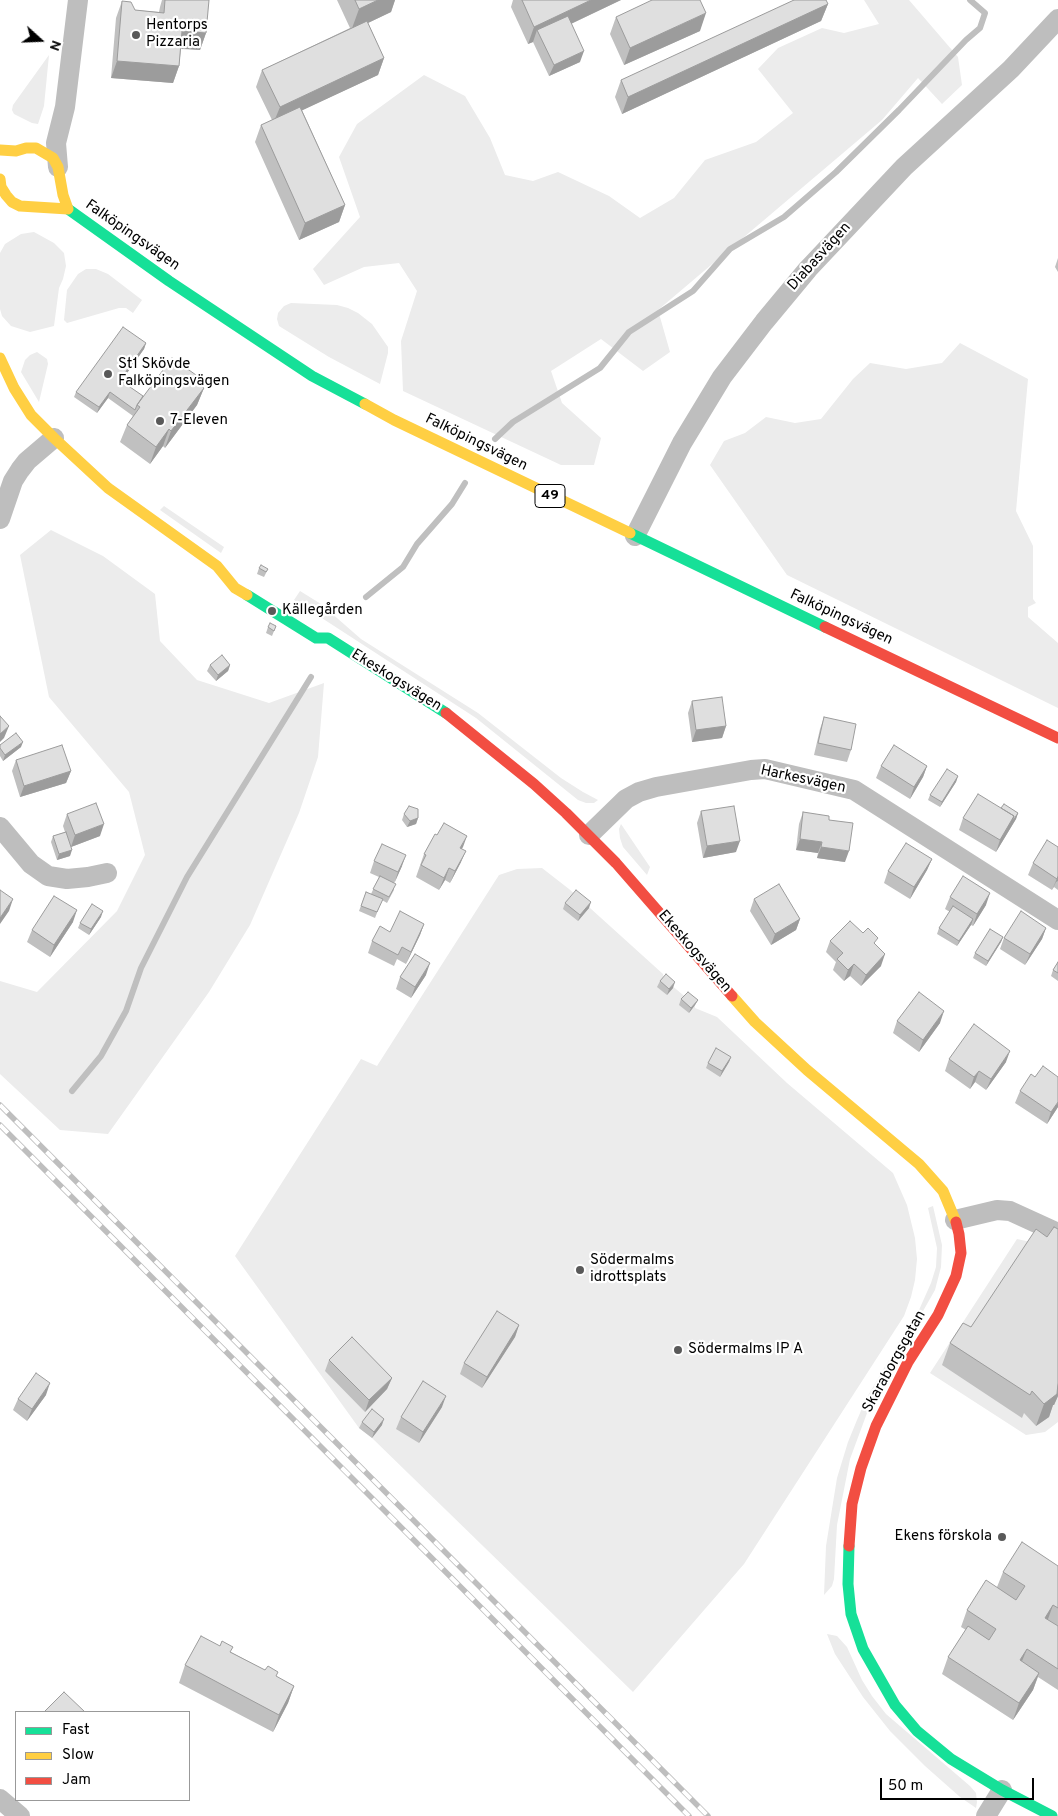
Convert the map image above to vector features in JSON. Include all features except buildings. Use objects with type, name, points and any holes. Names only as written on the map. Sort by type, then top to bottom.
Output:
[{"type":"street","points":[[68,209],[59,172],[56,142],[65,107],[78,0]]},
{"type":"street","name":"Diabasvägen","points":[[635,536],[648,506],[682,443],[717,385],[764,322],[808,269],[904,167],[1010,69],[1058,19]]},
{"type":"street","points":[[0,150],[16,151],[49,146],[56,142]]},
{"type":"street","points":[[36,148],[53,158],[59,172],[58,186],[54,195],[47,202],[38,206]]},
{"type":"street","points":[[16,151],[2,174],[2,210],[20,206]]},
{"type":"street","points":[[2,174],[6,195],[12,202],[20,206]]},
{"type":"street","name":"49","points":[[20,206],[68,209]]},
{"type":"street","name":"Falköpingsvägen","points":[[68,209],[169,281],[312,376],[394,420],[1058,738]]},
{"type":"street","name":"Ekeskogsvägen","points":[[0,358],[14,388],[31,415],[108,488],[217,566],[235,588],[316,638],[328,638],[452,717],[566,812],[640,890],[755,1022],[807,1070],[919,1164],[943,1191],[956,1220]]},
{"type":"street","points":[[0,519],[13,481],[20,470],[27,461],[54,438]]},
{"type":"street","name":"Ekeskogsvägen","points":[[217,566],[234,572]]},
{"type":"street","points":[[322,626],[328,638]]},
{"type":"street","name":"Harkesvägen","points":[[589,835],[626,799],[639,792],[758,768],[765,769],[854,790],[1058,920]]},
{"type":"street","points":[[0,828],[31,864],[48,876],[67,879],[107,873]]},
{"type":"street","points":[[956,1220],[997,1210],[1010,1211],[1058,1233]]},
{"type":"street","name":"Skaraborgsgatan","points":[[956,1220],[961,1253],[956,1276],[938,1315],[908,1362],[892,1392],[876,1426],[861,1468],[852,1504],[848,1584],[851,1614],[863,1649],[895,1705],[917,1730],[951,1759],[1002,1790],[1052,1816]]},
{"type":"street","points":[[986,1816],[1002,1790]]},
{"type":"street","points":[[0,1800],[20,1816]]},
{"type":"shaded area","points":[[864,0],[909,0],[958,57],[962,85],[942,104],[918,78],[882,120],[658,310],[670,352],[643,371],[601,339],[551,371],[562,403],[601,438],[594,465],[561,465],[403,391],[401,341],[417,291],[399,263],[364,267],[324,285],[313,269],[360,217],[339,157],[357,124],[424,75],[465,96],[490,138],[505,175],[533,181],[558,172],[609,196],[640,218],[674,198],[705,160],[756,142],[793,113],[758,69],[778,48],[822,28],[844,33],[879,24]]},
{"type":"shaded area","points":[[49,55],[44,106],[38,124],[32,123],[14,114],[12,110],[13,105]]},
{"type":"shaded area","points":[[34,232],[54,243],[64,253],[66,266],[59,288],[54,326],[30,332],[11,326],[2,316],[0,309],[0,253],[5,244],[21,234]]},
{"type":"shaded area","points":[[86,269],[96,269],[108,274],[142,300],[133,313],[126,308],[119,308],[67,323],[64,320],[67,290],[78,274]]},
{"type":"shaded area","points":[[291,303],[337,305],[358,313],[372,324],[388,347],[380,384],[329,357],[279,326],[278,313],[284,306]]},
{"type":"shaded area","points":[[960,343],[1028,379],[1016,511],[1033,546],[1033,599],[1036,603],[1028,607],[1028,617],[1058,643],[1058,708],[787,575],[710,465],[724,441],[745,433],[766,417],[795,423],[821,419],[853,379],[870,363],[906,369],[942,363]]},
{"type":"shaded area","points":[[37,352],[47,359],[48,364],[39,402],[21,372],[25,360]]},
{"type":"shaded area","points":[[164,506],[224,547],[221,553],[160,510]]},
{"type":"shaded area","points":[[51,530],[103,556],[155,594],[160,641],[197,680],[269,703],[324,683],[318,757],[299,813],[250,925],[209,992],[108,1134],[60,1130],[0,1074],[0,981],[37,992],[117,911],[145,855],[129,792],[49,697],[20,555]]},
{"type":"shaded area","points":[[300,591],[321,604],[361,639],[478,713],[561,778],[598,800],[594,803],[586,803],[578,800],[476,718],[294,600]]},
{"type":"shaded area","points":[[621,824],[650,867],[647,875],[623,847],[619,829]]},
{"type":"shaded area","name":"Södermalms idrottsplats","points":[[542,868],[569,889],[663,974],[664,979],[695,1005],[695,1008],[717,1017],[787,1083],[893,1173],[907,1205],[915,1238],[917,1259],[915,1280],[904,1316],[744,1564],[633,1692],[372,1438],[359,1428],[235,1256],[361,1059],[377,1066],[499,875],[517,869]]},
{"type":"shaded area","points":[[933,1206],[942,1245],[941,1267],[935,1290],[902,1348],[897,1345],[919,1310],[936,1267],[937,1248],[928,1208]]},
{"type":"shaded area","points":[[1017,1239],[1058,1248],[1058,1422],[1045,1432],[1026,1435],[930,1373]]},
{"type":"shaded area","points":[[890,1358],[894,1360],[870,1405],[850,1459],[837,1525],[834,1579],[832,1586],[824,1595],[826,1546],[837,1478],[848,1442],[866,1399]]},
{"type":"shaded area","points":[[827,1634],[837,1636],[847,1647],[862,1680],[886,1714],[976,1793],[976,1808],[960,1797],[925,1766],[890,1731],[863,1697],[835,1654]]},
{"type":"waterway","points":[[495,439],[513,422],[600,368],[629,332],[693,291],[730,249],[784,217],[836,172],[980,28],[985,13],[970,0]]},
{"type":"waterway","points":[[366,597],[403,567],[417,544],[452,504],[465,483]]},
{"type":"waterway","points":[[72,1091],[101,1056],[126,1011],[141,968],[187,877],[311,677]]},
{"type":"railway","points":[[0,1105],[708,1816]]},
{"type":"railway","points":[[0,1125],[689,1816]]},
{"type":"traffic: fast","points":[[68,209],[169,281],[312,376],[365,404]]},
{"type":"traffic: fast","points":[[630,533],[825,627]]},
{"type":"traffic: fast","points":[[247,595],[316,638],[328,638],[446,713]]},
{"type":"traffic: fast","points":[[849,1546],[848,1584],[851,1614],[863,1649],[895,1705],[917,1731],[951,1759],[1002,1790],[1052,1816]]},
{"type":"traffic: slow","points":[[0,150],[16,151],[36,148],[53,158],[58,167],[63,195],[68,209]]},
{"type":"traffic: slow","points":[[0,179],[1,187],[6,195],[12,202],[20,206],[68,209]]},
{"type":"traffic: slow","points":[[0,358],[14,388],[31,415],[54,438],[108,488],[217,566],[235,588],[247,595]]},
{"type":"traffic: slow","points":[[365,404],[394,420],[630,533]]},
{"type":"traffic: slow","points":[[732,996],[755,1022],[807,1070],[919,1164],[943,1191],[956,1222]]},
{"type":"traffic: jam","points":[[825,627],[1058,738]]},
{"type":"traffic: jam","points":[[446,713],[534,784],[566,813],[616,863],[732,996]]},
{"type":"traffic: jam","points":[[849,1546],[852,1504],[861,1468],[876,1426],[908,1362],[938,1315],[956,1276],[961,1253],[956,1222]]},
{"type":"place","name":"Hentorps Pizzaria","points":[[136,35]]},
{"type":"place","name":"St1 Skövde Falköpingsvägen","points":[[108,374]]},
{"type":"place","name":"7-Eleven","points":[[160,421]]},
{"type":"place","name":"Källegården","points":[[272,611]]},
{"type":"place","name":"Södermalms idrottsplats","points":[[580,1270]]},
{"type":"place","name":"Södermalms IP A","points":[[678,1350]]},
{"type":"place","name":"Ekens förskola","points":[[1002,1537]]}]
